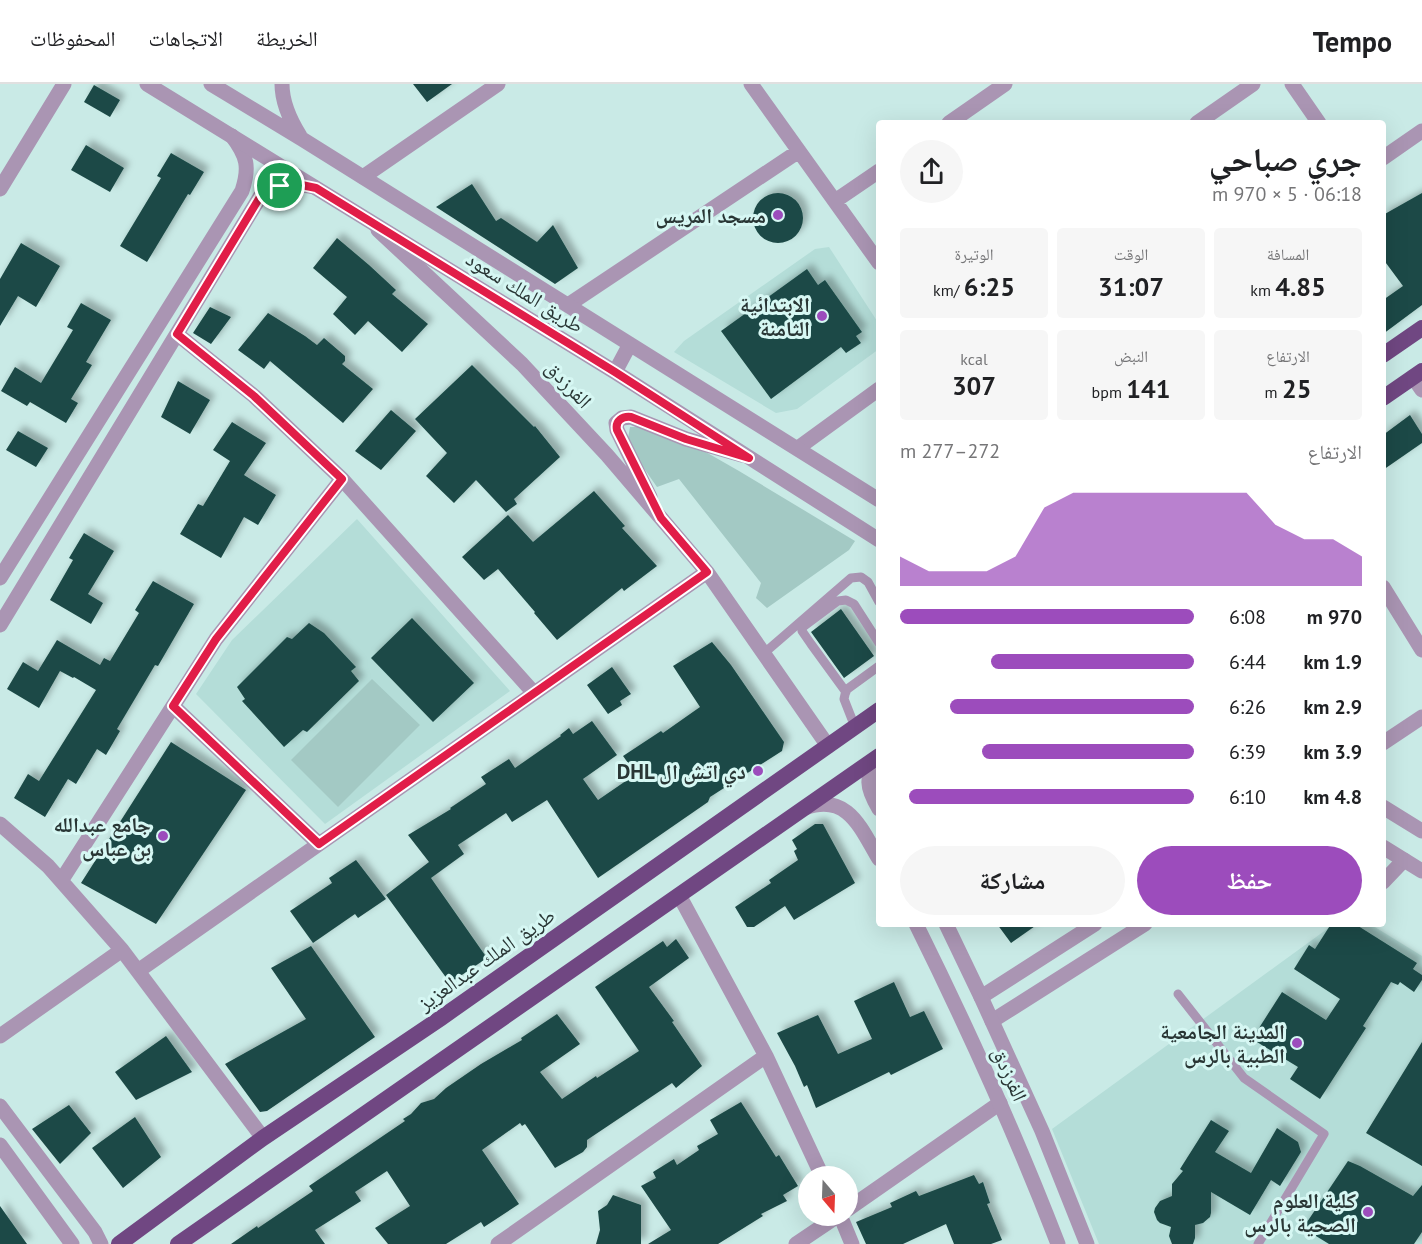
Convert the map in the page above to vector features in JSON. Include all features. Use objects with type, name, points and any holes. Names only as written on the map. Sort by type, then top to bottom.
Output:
[{"type":"highway","points":[[1386,353],[1422,328]]},
{"type":"highway","points":[[1386,396],[1419,379]]},
{"type":"highway","name":"طريق الملك عبدالعزيز","points":[[119,1244],[263,1138],[441,1018],[876,712]]},
{"type":"highway","points":[[178,1244],[876,758]]},
{"type":"street","points":[[0,189],[64,84]]},
{"type":"street","name":"طريق الملك سعود","points":[[147,84],[615,372],[876,538]]},
{"type":"street","name":"طريق الملك سعود","points":[[211,84],[876,498]]},
{"type":"street","points":[[282,84],[285,105],[291,122],[302,139]]},
{"type":"street","points":[[363,177],[498,84]]},
{"type":"street","points":[[959,120],[1005,84]]},
{"type":"street","points":[[1201,120],[1253,84]]},
{"type":"street","points":[[1292,84],[1317,120]]},
{"type":"street","points":[[753,85],[876,259]]},
{"type":"street","points":[[1386,156],[1422,131]]},
{"type":"street","points":[[0,578],[242,191],[247,169],[246,158],[232,136]]},
{"type":"street","points":[[568,305],[799,151]]},
{"type":"street","points":[[835,201],[876,173]]},
{"type":"street","points":[[0,625],[260,197],[270,190],[292,183],[316,188]]},
{"type":"street","name":"الفرزدق","points":[[363,217],[522,364],[607,455],[707,572],[828,746]]},
{"type":"street","points":[[177,334],[254,396],[342,479],[534,693]]},
{"type":"street","points":[[615,372],[630,344]]},
{"type":"street","points":[[798,448],[876,391]]},
{"type":"street","points":[[661,518],[617,430],[616,423],[622,418],[631,417],[686,439],[749,458]]},
{"type":"street","points":[[61,881],[216,639],[342,479]]},
{"type":"street","points":[[138,971],[707,572]]},
{"type":"street","points":[[1386,593],[1422,650]]},
{"type":"street","points":[[173,706],[319,844]]},
{"type":"street","points":[[1386,741],[1422,717]]},
{"type":"street","points":[[876,760],[872,766],[868,788],[876,803]]},
{"type":"street","points":[[802,809],[821,804],[839,806],[855,819],[876,854]]},
{"type":"street","points":[[1386,809],[1422,831]]},
{"type":"street","points":[[0,824],[48,866],[122,950],[263,1138]]},
{"type":"street","points":[[1386,849],[1422,871]]},
{"type":"street","points":[[1386,879],[1404,860]]},
{"type":"street","points":[[679,895],[766,1056],[817,1166]]},
{"type":"street","name":"الفرزدق","points":[[917,927],[959,1011],[1000,1103],[1058,1244]]},
{"type":"street","name":"الفرزدق","points":[[947,927],[1042,1131],[1087,1244]]},
{"type":"street","points":[[981,997],[1090,927]]},
{"type":"street","points":[[992,1021],[1140,927]]},
{"type":"street","points":[[0,1036],[122,950]]},
{"type":"street","points":[[498,1244],[766,1056]]},
{"type":"street","points":[[858,1202],[1000,1103]]},
{"type":"street","points":[[0,1106],[95,1232],[101,1244]]},
{"type":"street","points":[[0,1145],[72,1244]]},
{"type":"street","points":[[796,1244],[823,1226]]},
{"type":"street","points":[[845,1226],[852,1244]]},
{"type":"lane","points":[[763,654],[851,578],[861,577],[868,582],[876,597]]},
{"type":"lane","points":[[846,692],[802,632],[803,627],[838,601],[846,600],[854,604],[876,638]]},
{"type":"lane","points":[[855,727],[844,699],[846,690],[876,668]]},
{"type":"lane","points":[[1178,994],[1244,1078],[1324,1134],[1258,1244]]},
{"type":"shaded area","points":[[829,247],[876,319],[876,351],[797,409],[776,413],[674,352],[684,341],[815,249]]},
{"type":"shaded area","points":[[357,519],[510,691],[325,824],[196,694],[232,640]]},
{"type":"shaded area","name":"المدينة الجامعية الطبية بالرس","points":[[1330,927],[1375,927],[1422,956],[1422,1244],[1099,1244],[1052,1129]]},
{"type":"green space","points":[[630,427],[646,427],[704,451],[855,541],[849,550],[767,608],[756,598],[761,583],[679,479],[657,487],[627,444]]},
{"type":"green space","points":[[372,679],[420,725],[338,807],[291,760]]},
{"type":"building","points":[[413,84],[452,84],[427,102]]},
{"type":"building","points":[[94,85],[120,100],[110,117],[84,102]]},
{"type":"building","points":[[86,145],[124,168],[110,192],[71,170]]},
{"type":"building","points":[[171,153],[204,172],[147,262],[120,246],[161,178],[157,176]]},
{"type":"building","points":[[472,184],[496,221],[501,218],[537,242],[553,225],[578,268],[555,284],[436,207]]},
{"type":"building","name":"مسجد المريس","points":[[773,193],[783,193],[796,200],[803,213],[803,223],[796,236],[783,243],[773,243],[764,239],[757,232],[753,223],[753,213],[757,204],[764,197]]},
{"type":"building","points":[[1422,193],[1422,305],[1386,332],[1386,298],[1403,286],[1386,263],[1386,213]]},
{"type":"building","points":[[337,238],[396,290],[392,294],[428,324],[402,352],[368,321],[355,335],[333,314],[347,297],[313,268]]},
{"type":"building","points":[[21,243],[60,266],[36,307],[18,296],[0,326],[0,279]]},
{"type":"building","points":[[807,269],[818,285],[825,280],[862,332],[856,336],[861,343],[846,353],[841,347],[771,399],[721,331]]},
{"type":"building","points":[[81,303],[111,320],[86,362],[92,365],[71,399],[78,403],[66,423],[30,402],[27,406],[1,391],[15,367],[41,383],[73,330],[67,327]]},
{"type":"building","points":[[210,307],[231,317],[211,344],[193,333]]},
{"type":"building","points":[[268,313],[317,345],[324,338],[345,356],[342,364],[373,389],[343,423],[270,361],[264,369],[238,350]]},
{"type":"building","points":[[472,365],[535,426],[560,457],[514,499],[517,504],[506,512],[476,480],[454,503],[426,476],[447,453],[415,419]]},
{"type":"building","points":[[178,381],[210,400],[190,434],[161,417]]},
{"type":"building","points":[[391,410],[416,431],[381,470],[355,451]]},
{"type":"building","points":[[1410,415],[1422,434],[1422,443],[1386,468],[1386,433]]},
{"type":"building","points":[[232,422],[266,443],[244,475],[276,495],[258,525],[244,517],[221,558],[180,534],[198,504],[203,506],[230,461],[213,450]]},
{"type":"building","points":[[18,431],[48,448],[36,467],[6,450]]},
{"type":"building","points":[[594,491],[625,526],[622,528],[657,566],[624,591],[622,588],[557,640],[498,569],[484,580],[462,557],[508,515],[533,542]]},
{"type":"building","points":[[84,533],[114,551],[88,594],[103,603],[91,624],[50,600],[73,560],[69,558]]},
{"type":"building","points":[[153,581],[194,604],[158,666],[155,665],[117,729],[120,731],[106,755],[97,749],[76,784],[68,779],[45,817],[14,798],[28,774],[39,781],[96,690],[60,671],[39,708],[7,689],[23,662],[38,671],[57,640],[100,665],[104,658],[110,661],[139,613],[135,610]]},
{"type":"building","points":[[841,609],[874,656],[844,678],[811,632]]},
{"type":"building","points":[[412,618],[474,683],[433,722],[371,658]]},
{"type":"building","points":[[309,623],[324,633],[356,667],[351,671],[359,681],[307,732],[303,730],[284,747],[242,701],[245,699],[237,687],[287,637],[292,639]]},
{"type":"building","points":[[712,642],[731,665],[784,742],[782,751],[710,797],[708,802],[598,878],[547,800],[512,822],[506,813],[458,845],[464,854],[431,878],[487,958],[450,983],[386,895],[429,862],[408,835],[486,784],[481,777],[509,759],[515,768],[569,728],[573,734],[592,721],[617,755],[583,779],[598,800],[636,774],[623,756],[661,731],[663,733],[700,707],[673,666]]},
{"type":"building","points":[[612,667],[631,694],[620,701],[622,705],[608,714],[587,685]]},
{"type":"building","name":"جامع عبدالله بن عباس","points":[[171,742],[246,790],[156,924],[81,883]]},
{"type":"building","points":[[815,824],[823,824],[855,883],[794,920],[785,906],[754,927],[747,927],[735,907],[771,883],[769,880],[798,860],[794,851],[797,849],[792,840]]},
{"type":"building","points":[[356,860],[386,899],[358,918],[355,914],[313,943],[290,911],[332,883],[329,878]]},
{"type":"building","points":[[999,927],[1034,927],[1011,943]]},
{"type":"building","points":[[1329,927],[1360,927],[1417,963],[1413,969],[1422,975],[1422,980],[1414,992],[1400,982],[1398,985],[1391,982],[1363,1026],[1366,1028],[1320,1099],[1290,1079],[1298,1067],[1252,1039],[1282,992],[1326,1020],[1340,999],[1294,969],[1309,945],[1315,949]]},
{"type":"building","points":[[676,939],[689,958],[649,987],[674,1021],[672,1022],[702,1066],[676,1088],[672,1083],[587,1140],[587,1147],[583,1152],[555,1168],[525,1124],[522,1126],[520,1123],[482,1150],[519,1204],[484,1227],[481,1222],[446,1244],[388,1244],[375,1228],[410,1206],[387,1171],[355,1192],[361,1201],[315,1230],[325,1244],[231,1244],[313,1191],[309,1186],[405,1121],[403,1119],[421,1103],[434,1099],[446,1088],[522,1040],[521,1038],[557,1014],[580,1044],[540,1072],[562,1099],[639,1051],[595,987],[663,941],[667,947]]},
{"type":"building","points":[[311,946],[375,1037],[267,1111],[260,1112],[225,1064],[306,1019],[271,968]]},
{"type":"building","points":[[894,982],[910,1017],[924,1011],[943,1049],[891,1075],[889,1072],[816,1108],[807,1085],[804,1087],[777,1033],[818,1015],[838,1054],[872,1039],[854,1001]]},
{"type":"building","points":[[166,1036],[192,1072],[136,1100],[115,1072]]},
{"type":"building","name":"كلية العلوم الصحية بالرس","points":[[1422,1042],[1422,1166],[1366,1133]]},
{"type":"building","points":[[741,1102],[776,1157],[779,1155],[798,1186],[783,1195],[787,1201],[761,1214],[763,1216],[718,1244],[648,1244],[671,1230],[641,1186],[656,1178],[653,1172],[674,1159],[677,1165],[699,1150],[697,1146],[718,1134],[710,1120]]},
{"type":"building","points":[[69,1105],[91,1133],[60,1164],[32,1129]]},
{"type":"building","points":[[135,1117],[161,1157],[123,1188],[92,1148]]},
{"type":"building","points":[[1211,1120],[1229,1131],[1215,1152],[1251,1173],[1277,1128],[1298,1142],[1301,1152],[1280,1186],[1271,1180],[1250,1215],[1211,1192],[1210,1217],[1203,1223],[1195,1225],[1193,1244],[1172,1244],[1169,1236],[1171,1227],[1157,1220],[1155,1208],[1160,1201],[1172,1196],[1172,1184],[1183,1171],[1180,1169]]},
{"type":"building","name":"كلية العلوم الصحية بالرس","points":[[1348,1161],[1413,1196],[1422,1185],[1422,1232],[1414,1244],[1329,1244],[1303,1228]]},
{"type":"building","points":[[974,1175],[979,1184],[983,1182],[990,1203],[987,1204],[1002,1240],[991,1244],[954,1244],[946,1224],[903,1244],[866,1244],[858,1221],[892,1207],[890,1203],[916,1191],[919,1196]]},
{"type":"building","points":[[613,1195],[641,1205],[641,1244],[596,1244],[600,1230],[598,1211],[607,1205]]},
{"type":"building","points":[[0,1206],[27,1244],[0,1244]]},
{"type":"place","name":"مسجد المريس","points":[[778,215]]},
{"type":"place","name":"الابتدائية الثامنة","points":[[822,316]]},
{"type":"place","name":"DHL دي اتش ال","points":[[758,771]]},
{"type":"place","name":"جامع عبدالله بن عباس","points":[[163,836]]},
{"type":"place","name":"المدينة الجامعية الطبية بالرس","points":[[1297,1043]]},
{"type":"place","name":"كلية العلوم الصحية بالرس","points":[[1368,1212]]},
{"type":"route","points":[[292,183],[316,188],[615,372],[749,458],[686,439],[631,417],[618,421],[617,430],[661,518],[707,572],[319,844],[173,706],[216,639],[342,479],[254,396],[177,334],[260,197],[280,186],[292,183]]}]
